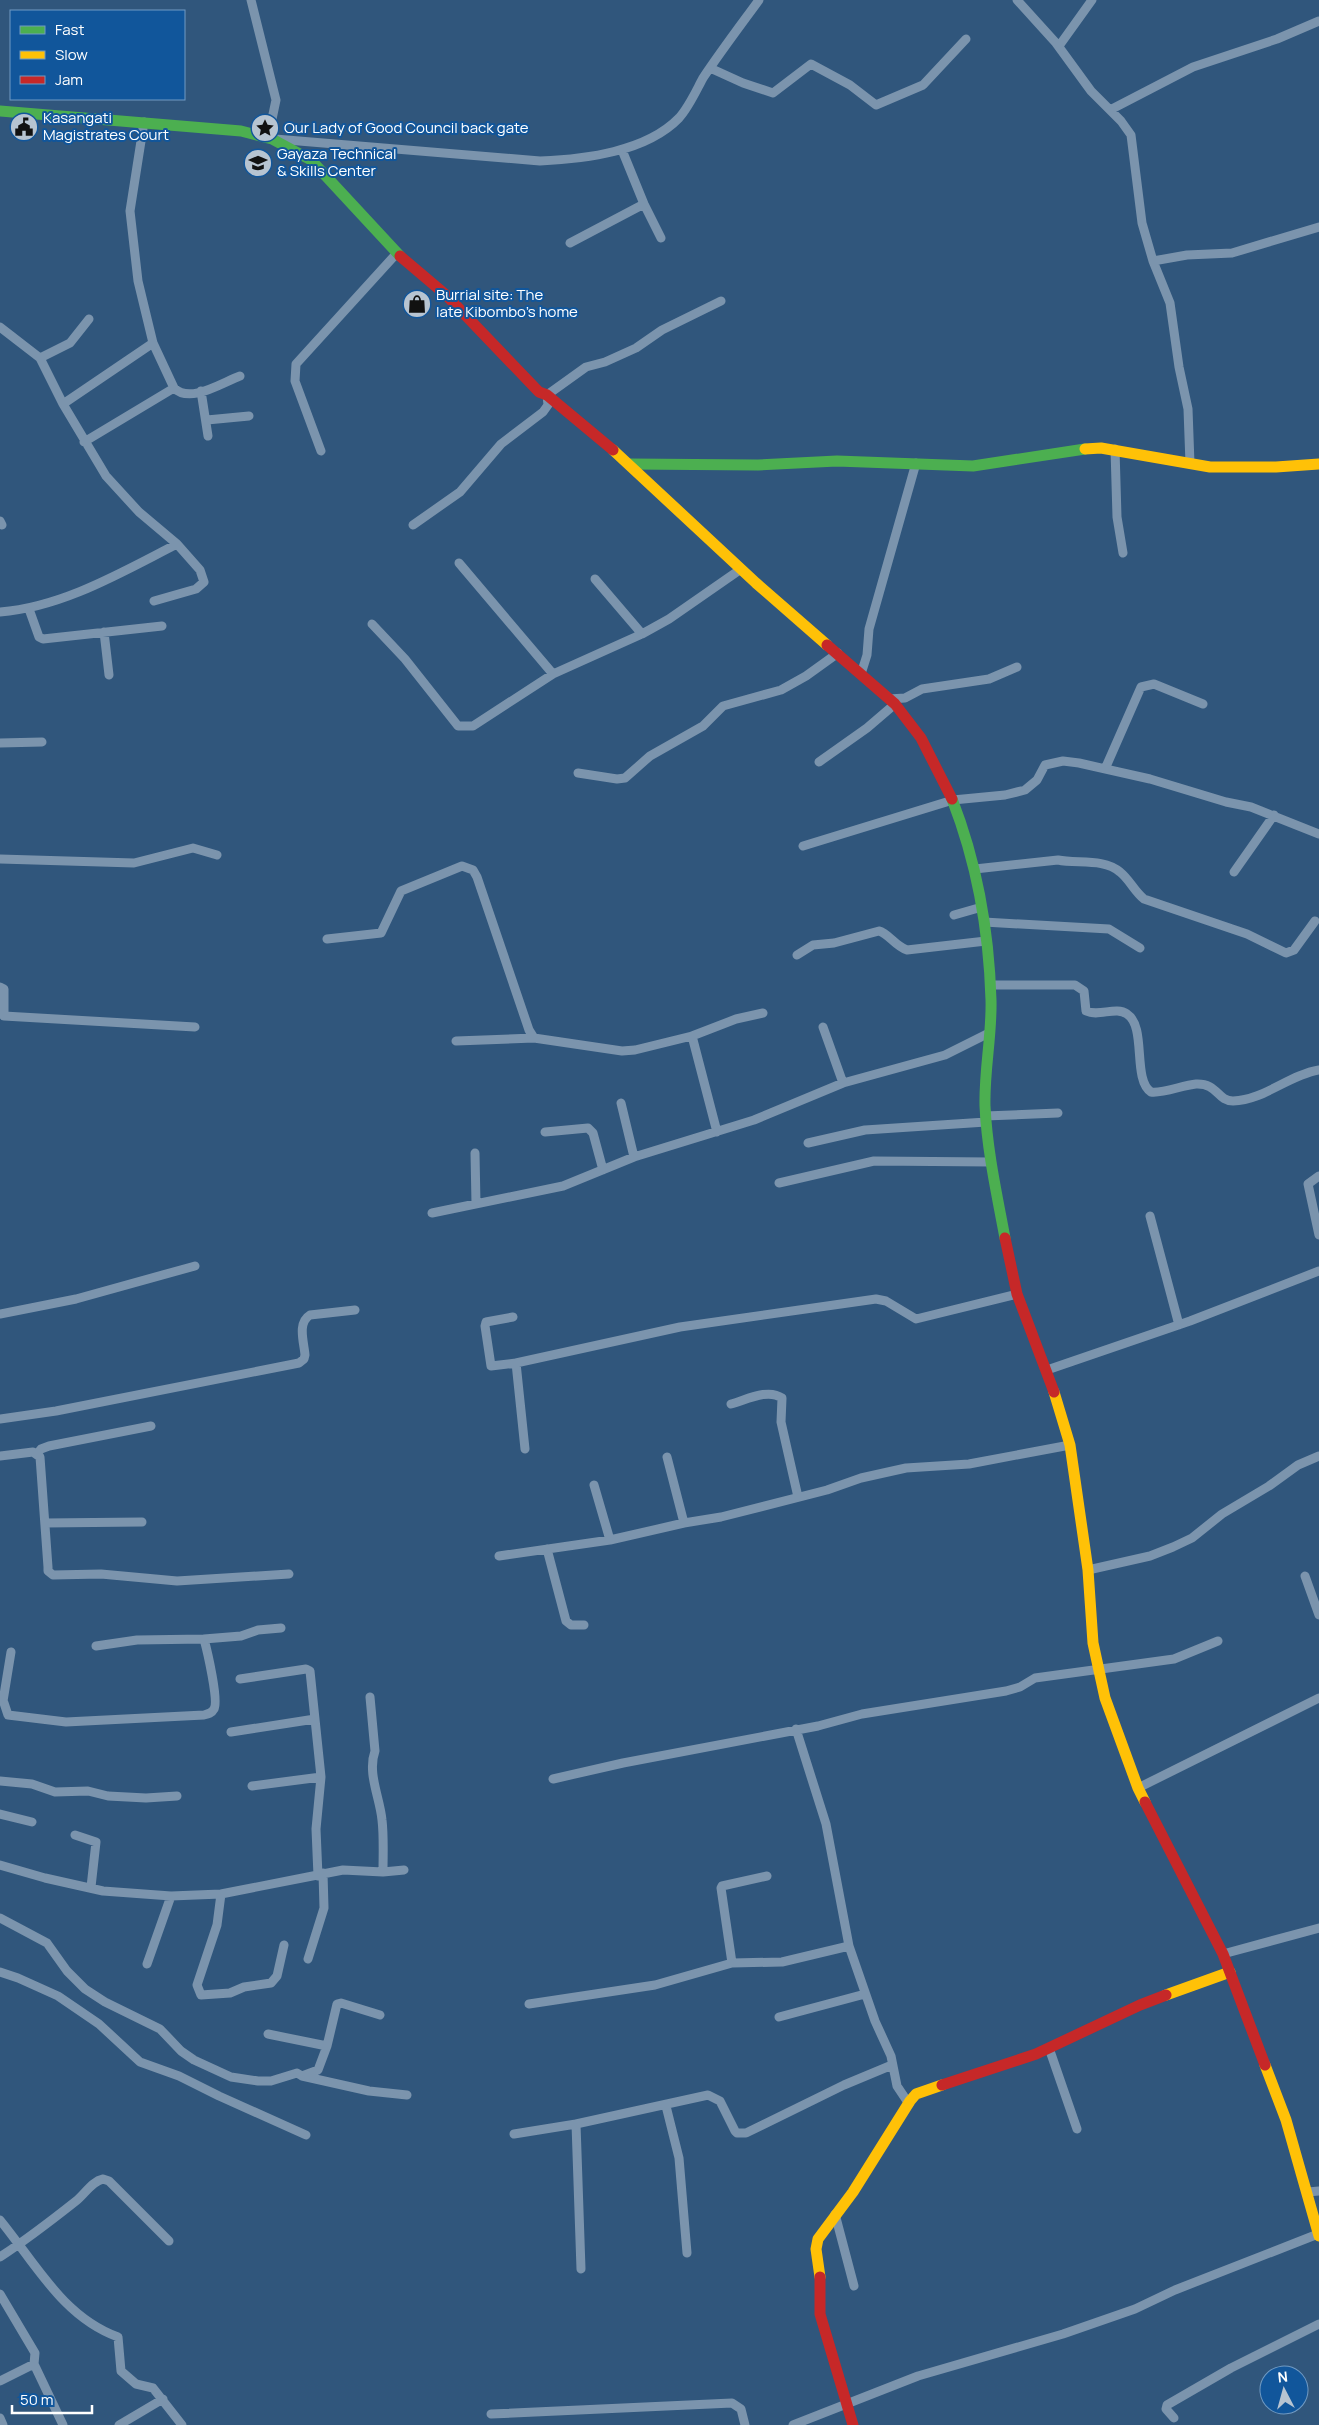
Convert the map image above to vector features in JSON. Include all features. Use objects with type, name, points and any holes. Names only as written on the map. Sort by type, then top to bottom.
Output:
[{"type":"street","points":[[251,0],[276,100],[270,138]]},
{"type":"street","points":[[0,111],[218,128],[270,138],[540,162],[570,160],[622,150],[662,132],[680,117],[710,68],[759,0]]},
{"type":"street","points":[[1016,0],[1058,46],[1091,91],[1126,126],[1133,139],[1142,223],[1153,261],[1169,298],[1179,367],[1188,409],[1190,464]]},
{"type":"street","points":[[1058,46],[1092,0]]},
{"type":"street","points":[[1110,110],[1193,67],[1277,40],[1319,21]]},
{"type":"street","points":[[710,68],[773,93],[811,64],[850,85],[876,105],[923,84],[966,39]]},
{"type":"street","points":[[144,122],[130,211],[138,281],[154,343],[174,388],[185,395],[240,376]]},
{"type":"street","points":[[270,138],[311,160],[397,253],[446,295],[539,392],[547,395],[630,464],[742,569],[892,702],[921,738],[953,800],[975,869],[986,941],[990,985],[986,1119],[991,1162],[1017,1294],[1047,1370],[1070,1445],[1088,1570],[1094,1643],[1105,1698],[1138,1788],[1178,1862],[1223,1954],[1314,2191],[1319,2235],[1175,2290],[1135,2309],[1063,2334],[918,2376],[793,2425]]},
{"type":"street","points":[[622,150],[644,204],[661,238]]},
{"type":"street","points":[[570,243],[644,204]]},
{"type":"street","points":[[1153,261],[1187,255],[1232,253],[1319,227]]},
{"type":"street","points":[[321,451],[295,381],[296,364],[397,253]]},
{"type":"street","points":[[547,395],[586,367],[611,360],[636,348],[662,330],[721,301]]},
{"type":"street","points":[[40,358],[70,343],[89,320]]},
{"type":"street","points":[[0,327],[40,358],[62,404],[106,476],[139,512],[177,544],[200,570],[204,582],[196,589],[154,601]]},
{"type":"street","points":[[62,404],[154,343]]},
{"type":"street","points":[[84,442],[174,388]]},
{"type":"street","points":[[201,391],[208,436]]},
{"type":"street","points":[[413,525],[460,492],[501,444],[543,412],[548,405],[547,395]]},
{"type":"street","points":[[207,420],[249,416]]},
{"type":"street","points":[[630,464],[758,465],[837,461],[973,466],[1080,448],[1115,449],[1190,464],[1227,468],[1319,464]]},
{"type":"street","points":[[1115,449],[1117,517],[1123,553]]},
{"type":"street","points":[[861,674],[866,655],[869,629],[916,463]]},
{"type":"street","points":[[0,612],[29,609],[103,581],[177,544]]},
{"type":"street","points":[[459,563],[553,674]]},
{"type":"street","points":[[372,624],[405,659],[458,726],[473,726],[553,674],[642,634],[742,569]]},
{"type":"street","points":[[595,579],[642,634]]},
{"type":"street","points":[[29,609],[39,638],[162,626]]},
{"type":"street","points":[[104,632],[108,675]]},
{"type":"street","points":[[578,774],[616,779],[625,778],[650,756],[702,726],[723,706],[781,690],[838,653]]},
{"type":"street","points":[[819,762],[867,728],[892,702],[922,689],[989,679],[1017,667]]},
{"type":"street","points":[[1105,769],[1141,687],[1154,684],[1203,704]]},
{"type":"street","points":[[0,743],[42,742]]},
{"type":"street","points":[[804,846],[953,800],[1005,795],[1025,790],[1032,786],[1042,768],[1050,763],[1071,762],[1150,779],[1274,815],[1319,834]]},
{"type":"street","points":[[1234,872],[1274,815]]},
{"type":"street","points":[[0,859],[134,863],[193,848],[217,855]]},
{"type":"street","points":[[975,869],[1058,860],[1071,863],[1105,865],[1119,871],[1135,892],[1144,899],[1247,934],[1286,953],[1294,950],[1315,921]]},
{"type":"street","points":[[327,939],[382,933],[401,891],[462,866],[472,870],[478,877],[529,1030],[534,1038]]},
{"type":"street","points":[[954,915],[982,907]]},
{"type":"street","points":[[984,922],[1109,928],[1140,948]]},
{"type":"street","points":[[797,955],[813,945],[834,943],[872,932],[882,932],[895,945],[907,950],[986,941]]},
{"type":"street","points":[[990,985],[1075,985],[1084,991],[1086,1011],[1099,1014],[1120,1010],[1125,1012],[1134,1023],[1144,1083],[1151,1092],[1204,1084],[1213,1087],[1223,1098],[1234,1101],[1275,1089],[1305,1072],[1319,1070]]},
{"type":"street","points":[[0,987],[4,989],[4,1016],[195,1027]]},
{"type":"street","points":[[456,1041],[534,1038],[622,1051],[635,1050],[692,1036],[736,1019],[763,1013]]},
{"type":"street","points":[[823,1027],[844,1083]]},
{"type":"street","points":[[432,1213],[563,1186],[634,1157],[754,1120],[844,1083],[945,1055],[989,1033]]},
{"type":"street","points":[[692,1036],[717,1132]]},
{"type":"street","points":[[622,1103],[634,1157]]},
{"type":"street","points":[[808,1143],[865,1130],[1058,1113]]},
{"type":"street","points":[[545,1132],[588,1128],[592,1133],[603,1170]]},
{"type":"street","points":[[475,1153],[476,1204]]},
{"type":"street","points":[[780,1182],[874,1161],[991,1162]]},
{"type":"street","points":[[1319,1176],[1308,1184],[1319,1234]]},
{"type":"street","points":[[1150,1216],[1179,1325]]},
{"type":"street","points":[[0,1314],[76,1299],[195,1266]]},
{"type":"street","points":[[1047,1370],[1179,1325],[1319,1271]]},
{"type":"street","points":[[513,1317],[486,1322],[491,1366],[516,1363],[680,1327],[876,1299],[886,1302],[916,1319],[1017,1294]]},
{"type":"street","points":[[0,1419],[56,1411],[299,1363],[305,1355],[302,1324],[305,1318],[310,1315],[355,1310]]},
{"type":"street","points":[[516,1363],[525,1449]]},
{"type":"street","points":[[731,1404],[768,1394],[776,1394],[782,1398],[781,1422],[798,1497]]},
{"type":"street","points":[[37,1454],[41,1449],[49,1446],[151,1426]]},
{"type":"street","points":[[499,1556],[610,1540],[684,1523],[721,1517],[827,1490],[861,1478],[906,1468],[969,1464],[1070,1445]]},
{"type":"street","points":[[0,1456],[29,1452],[37,1454],[40,1459],[48,1571],[53,1575],[101,1574],[178,1581],[289,1574]]},
{"type":"street","points":[[1088,1570],[1150,1556],[1192,1538],[1222,1514],[1269,1486],[1298,1465],[1319,1456]]},
{"type":"street","points":[[666,1457],[684,1523]]},
{"type":"street","points":[[594,1485],[610,1540]]},
{"type":"street","points":[[45,1523],[142,1522]]},
{"type":"street","points":[[547,1550],[566,1621],[571,1625],[584,1625]]},
{"type":"street","points":[[1305,1576],[1319,1615]]},
{"type":"street","points":[[96,1646],[137,1640],[204,1639],[240,1636],[258,1630],[280,1628]]},
{"type":"street","points":[[11,1652],[2,1700],[8,1715],[66,1722],[209,1714],[215,1706],[211,1670],[204,1639]]},
{"type":"street","points":[[553,1779],[862,1714],[1006,1690],[1020,1687],[1035,1678],[1098,1670],[1118,1665],[1155,1663],[1174,1659],[1218,1641]]},
{"type":"street","points":[[240,1680],[306,1669],[310,1671],[321,1778],[316,1829],[324,1908],[308,1959]]},
{"type":"street","points":[[370,1697],[375,1751],[372,1759],[372,1769],[382,1820],[383,1872]]},
{"type":"street","points":[[1138,1788],[1319,1698]]},
{"type":"street","points":[[231,1732],[315,1719]]},
{"type":"street","points":[[796,1729],[826,1824],[849,1946],[874,2021],[891,2056],[897,2086],[908,2104]]},
{"type":"street","points":[[252,1786],[321,1778]]},
{"type":"street","points":[[0,1781],[32,1784],[55,1792],[88,1791],[108,1796],[146,1798],[177,1796]]},
{"type":"street","points":[[0,1814],[32,1822]]},
{"type":"street","points":[[75,1835],[96,1842],[91,1888]]},
{"type":"street","points":[[0,1865],[45,1878],[103,1891],[171,1896],[221,1894],[343,1870],[383,1872],[404,1870]]},
{"type":"street","points":[[732,1963],[721,1888],[722,1886],[767,1876]]},
{"type":"street","points":[[221,1894],[217,1925],[197,1985],[201,1995],[230,1994],[244,1987],[271,1983],[277,1976],[284,1945]]},
{"type":"street","points":[[146,1964],[171,1896]]},
{"type":"street","points":[[0,1918],[46,1943],[67,1971],[85,1989],[105,2002],[160,2029],[180,2051],[194,2060],[231,2077],[271,2081],[297,2073],[302,2076],[369,2091],[407,2095]]},
{"type":"street","points":[[1223,1954],[1319,1928]]},
{"type":"street","points":[[530,2004],[655,1985],[732,1963],[782,1962],[849,1946]]},
{"type":"street","points":[[0,1972],[58,1996],[99,2024],[140,2062],[179,2076],[306,2135]]},
{"type":"street","points":[[853,2425],[820,2314],[822,2286],[816,2249],[818,2240],[835,2214],[853,2192],[916,2094],[1049,2048],[1140,2005],[1230,1972]]},
{"type":"street","points":[[779,2017],[865,1994]]},
{"type":"street","points":[[302,2076],[318,2070],[327,2046],[337,2004],[341,2003],[380,2015]]},
{"type":"street","points":[[268,2034],[327,2046]]},
{"type":"street","points":[[1049,2048],[1077,2129]]},
{"type":"street","points":[[514,2134],[666,2106],[704,2095],[713,2095],[720,2100],[734,2131],[746,2133],[844,2085],[892,2065]]},
{"type":"street","points":[[666,2106],[679,2158],[687,2253]]},
{"type":"street","points":[[576,2124],[581,2269]]},
{"type":"street","points":[[0,2257],[20,2244],[76,2201],[94,2184],[103,2179],[109,2181],[169,2241]]},
{"type":"street","points":[[835,2214],[854,2286]]},
{"type":"street","points":[[0,2220],[20,2244],[41,2277],[70,2308],[99,2330],[118,2337],[121,2371],[136,2384],[153,2388],[182,2425]]},
{"type":"street","points":[[0,2294],[34,2354],[34,2364],[63,2425]]},
{"type":"street","points":[[1174,2418],[1166,2409],[1167,2405],[1231,2368],[1319,2324]]},
{"type":"street","points":[[0,2381],[34,2364]]},
{"type":"street","points":[[119,2425],[163,2399]]},
{"type":"street","points":[[490,2414],[732,2403],[741,2409],[745,2425]]},
{"type":"street","points":[[0,2418],[3,2425]]},
{"type":"traffic: fast","points":[[0,111],[241,131],[272,139],[311,160],[400,256]]},
{"type":"traffic: fast","points":[[630,464],[758,465],[837,461],[973,466],[1085,449]]},
{"type":"traffic: fast","points":[[952,799],[975,873],[988,949],[991,1013],[985,1106],[990,1156],[1005,1238]]},
{"type":"traffic: slow","points":[[1085,449],[1101,448],[1210,467],[1276,467],[1319,464]]},
{"type":"traffic: slow","points":[[613,450],[756,583],[827,645]]},
{"type":"traffic: slow","points":[[1054,1392],[1070,1445],[1088,1570],[1093,1643],[1105,1698],[1138,1788],[1145,1802]]},
{"type":"traffic: slow","points":[[1166,1995],[1230,1972]]},
{"type":"traffic: slow","points":[[1265,2065],[1286,2120],[1319,2236]]},
{"type":"traffic: slow","points":[[820,2277],[816,2249],[818,2239],[853,2192],[910,2101],[916,2094],[942,2085]]},
{"type":"traffic: jam","points":[[400,256],[446,295],[539,392],[547,395],[613,450]]},
{"type":"traffic: jam","points":[[827,645],[895,704],[921,738],[952,799]]},
{"type":"traffic: jam","points":[[1005,1238],[1017,1294],[1054,1392]]},
{"type":"traffic: jam","points":[[1145,1802],[1223,1954],[1265,2065]]},
{"type":"traffic: jam","points":[[942,2085],[1036,2054],[1140,2005],[1166,1995]]},
{"type":"traffic: jam","points":[[820,2277],[820,2314],[853,2425]]},
{"type":"place","name":"Kasangati Magistrates Court","points":[[24,127]]},
{"type":"place","name":"Our Lady of Good Council back gate","points":[[265,128]]},
{"type":"place","name":"Gayaza Technical & Skills Center","points":[[258,163]]},
{"type":"place","name":"Burrial site: The late Kibombo's home","points":[[417,304]]}]
